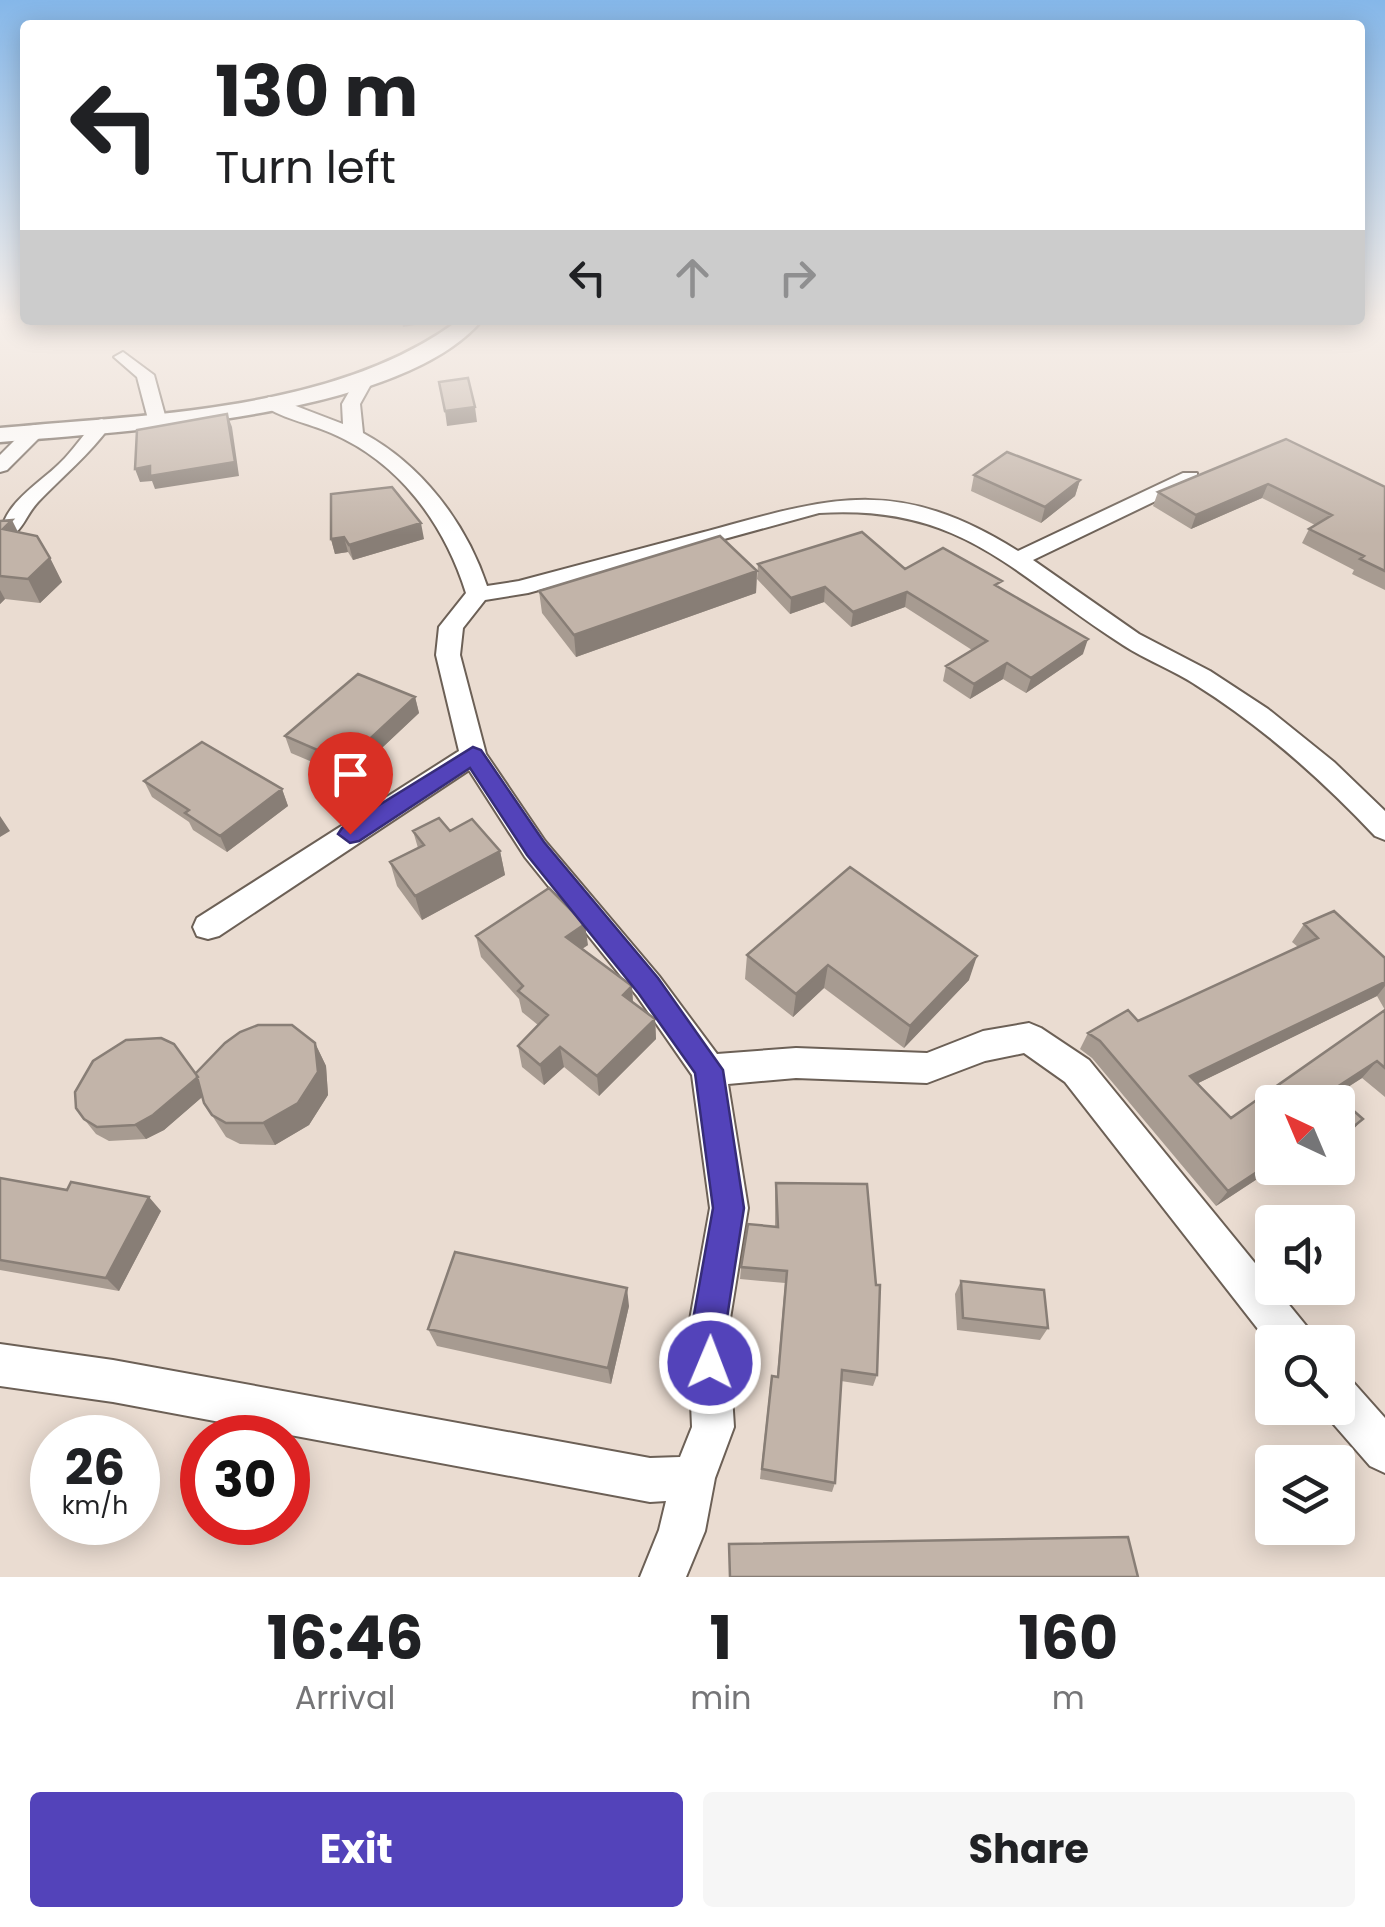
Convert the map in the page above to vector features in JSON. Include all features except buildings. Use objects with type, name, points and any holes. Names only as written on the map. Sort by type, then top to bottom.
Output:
[{"type":"street","points":[[148,388],[157,419]]},
{"type":"street","points":[[0,435],[157,419],[269,402],[325,388]]},
{"type":"street","points":[[354,437],[351,404],[360,388]]},
{"type":"street","points":[[269,402],[354,437],[391,460],[424,494],[456,540],[478,594]]},
{"type":"street","points":[[0,535],[12,526],[26,501],[70,464],[102,425]]},
{"type":"street","points":[[0,466],[35,431]]},
{"type":"street","points":[[1018,559],[1190,477]]},
{"type":"street","points":[[663,1577],[682,1530],[692,1478],[713,1427],[708,1331],[729,1208],[709,1070],[648,986],[536,849],[473,755],[448,655],[450,627],[478,594],[520,588],[818,507],[866,504],[909,510],[976,535],[1018,559],[1130,638],[1208,680],[1273,723],[1334,775],[1385,829]]},
{"type":"street","points":[[208,928],[473,755]]},
{"type":"street","points":[[709,1070],[796,1063],[927,1068],[983,1046],[1029,1038],[1077,1071],[1280,1325]]},
{"type":"street","points":[[0,1365],[112,1381],[650,1480],[692,1478]]},
{"type":"street","points":[[1355,1417],[1385,1452]]},
{"type":"route","points":[[350,834],[473,755],[536,849],[648,986],[709,1070],[729,1208],[708,1331],[710,1363]]}]
